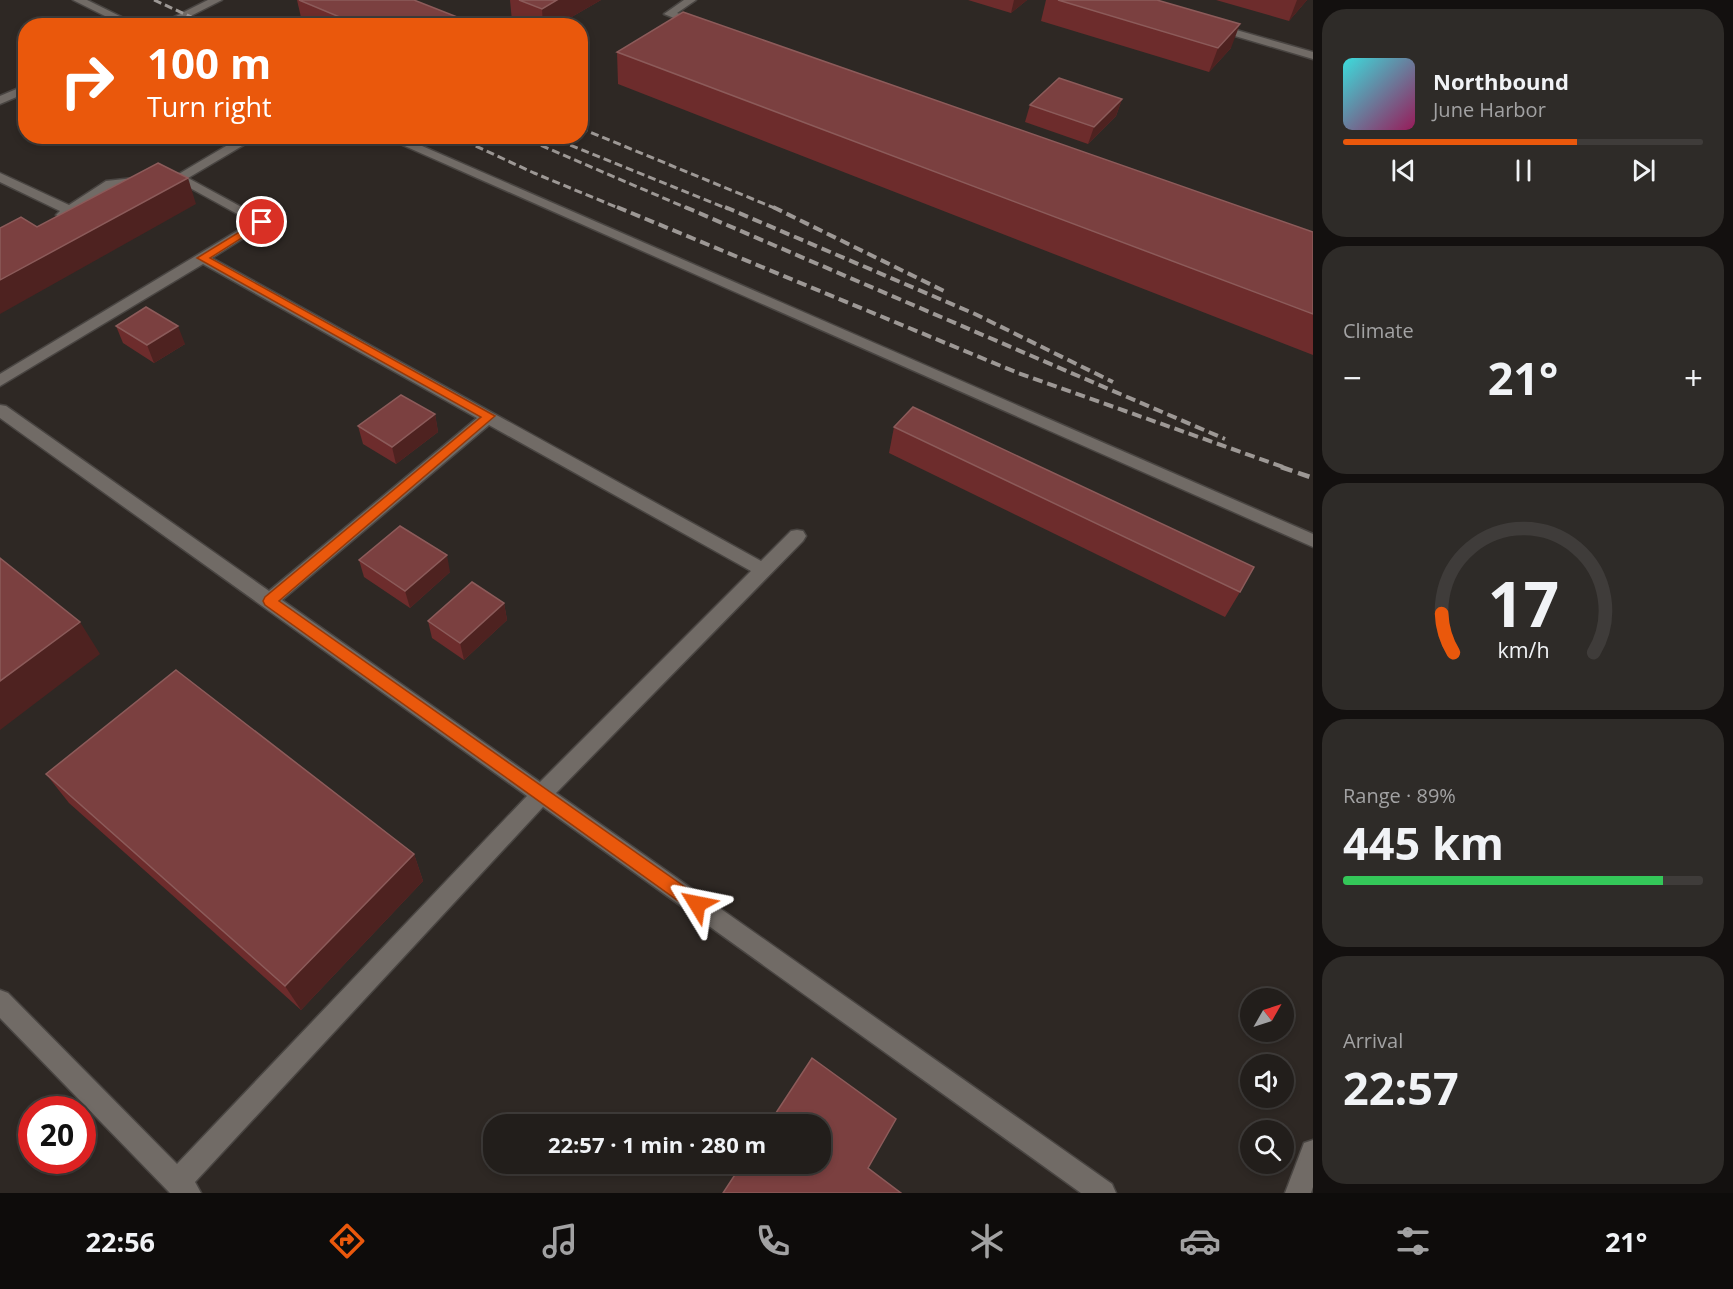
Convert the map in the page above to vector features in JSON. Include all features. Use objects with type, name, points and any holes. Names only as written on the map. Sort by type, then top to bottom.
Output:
[{"type":"lane","points":[[78,0],[117,18]]},
{"type":"lane","points":[[178,18],[217,0]]},
{"type":"lane","points":[[691,0],[669,14],[714,30]]},
{"type":"lane","points":[[1202,23],[1313,57]]},
{"type":"lane","points":[[0,100],[18,92]]},
{"type":"lane","points":[[50,221],[70,211],[111,184],[167,179],[237,144]]},
{"type":"lane","points":[[406,144],[1313,541]]},
{"type":"lane","points":[[0,177],[70,211]]},
{"type":"lane","points":[[0,381],[262,222],[167,179]]},
{"type":"lane","points":[[202,258],[763,570]]},
{"type":"lane","points":[[0,410],[1103,1193]]},
{"type":"lane","points":[[269,601],[489,416]]},
{"type":"lane","points":[[0,1001],[182,1187],[542,794],[797,536]]},
{"type":"lane","points":[[1298,1193],[1313,1152]]},
{"type":"building","points":[[299,0],[414,0],[460,18],[342,18]]},
{"type":"building","points":[[519,0],[557,0],[542,9]]},
{"type":"building","points":[[1058,0],[1157,0],[1240,24],[1218,48]]},
{"type":"building","points":[[683,12],[1313,232],[1313,314],[617,52]]},
{"type":"building","points":[[1059,78],[1122,99],[1094,127],[1030,105]]},
{"type":"building","points":[[158,163],[188,178],[0,280],[0,228],[21,217],[37,227]]},
{"type":"building","points":[[146,307],[178,326],[147,345],[116,326]]},
{"type":"building","points":[[401,395],[435,414],[392,447],[358,426]]},
{"type":"building","points":[[913,407],[1254,567],[1240,592],[894,427]]},
{"type":"building","points":[[400,526],[447,555],[405,591],[359,560]]},
{"type":"building","points":[[0,558],[80,622],[0,681]]},
{"type":"building","points":[[472,582],[504,603],[460,643],[428,621]]},
{"type":"building","points":[[176,670],[414,854],[285,986],[46,774]]},
{"type":"building","points":[[812,1058],[896,1119],[868,1168],[901,1193],[723,1193],[735,1174],[831,1174],[831,1114],[775,1114]]},
{"type":"railway","points":[[154,0],[193,18]]},
{"type":"railway","points":[[588,131],[777,209]]},
{"type":"railway","points":[[471,144],[621,209]]},
{"type":"railway","points":[[538,144],[689,209]]},
{"type":"railway","points":[[568,144],[728,209]]},
{"type":"railway","points":[[617,207],[1018,373],[1286,468]]},
{"type":"railway","points":[[685,207],[1225,439]]},
{"type":"railway","points":[[725,207],[975,314],[1113,382]]},
{"type":"railway","points":[[773,207],[944,291]]},
{"type":"railway","points":[[1281,467],[1313,478]]},
{"type":"route","points":[[262,222],[202,258],[489,416],[269,601],[697,904]]}]
